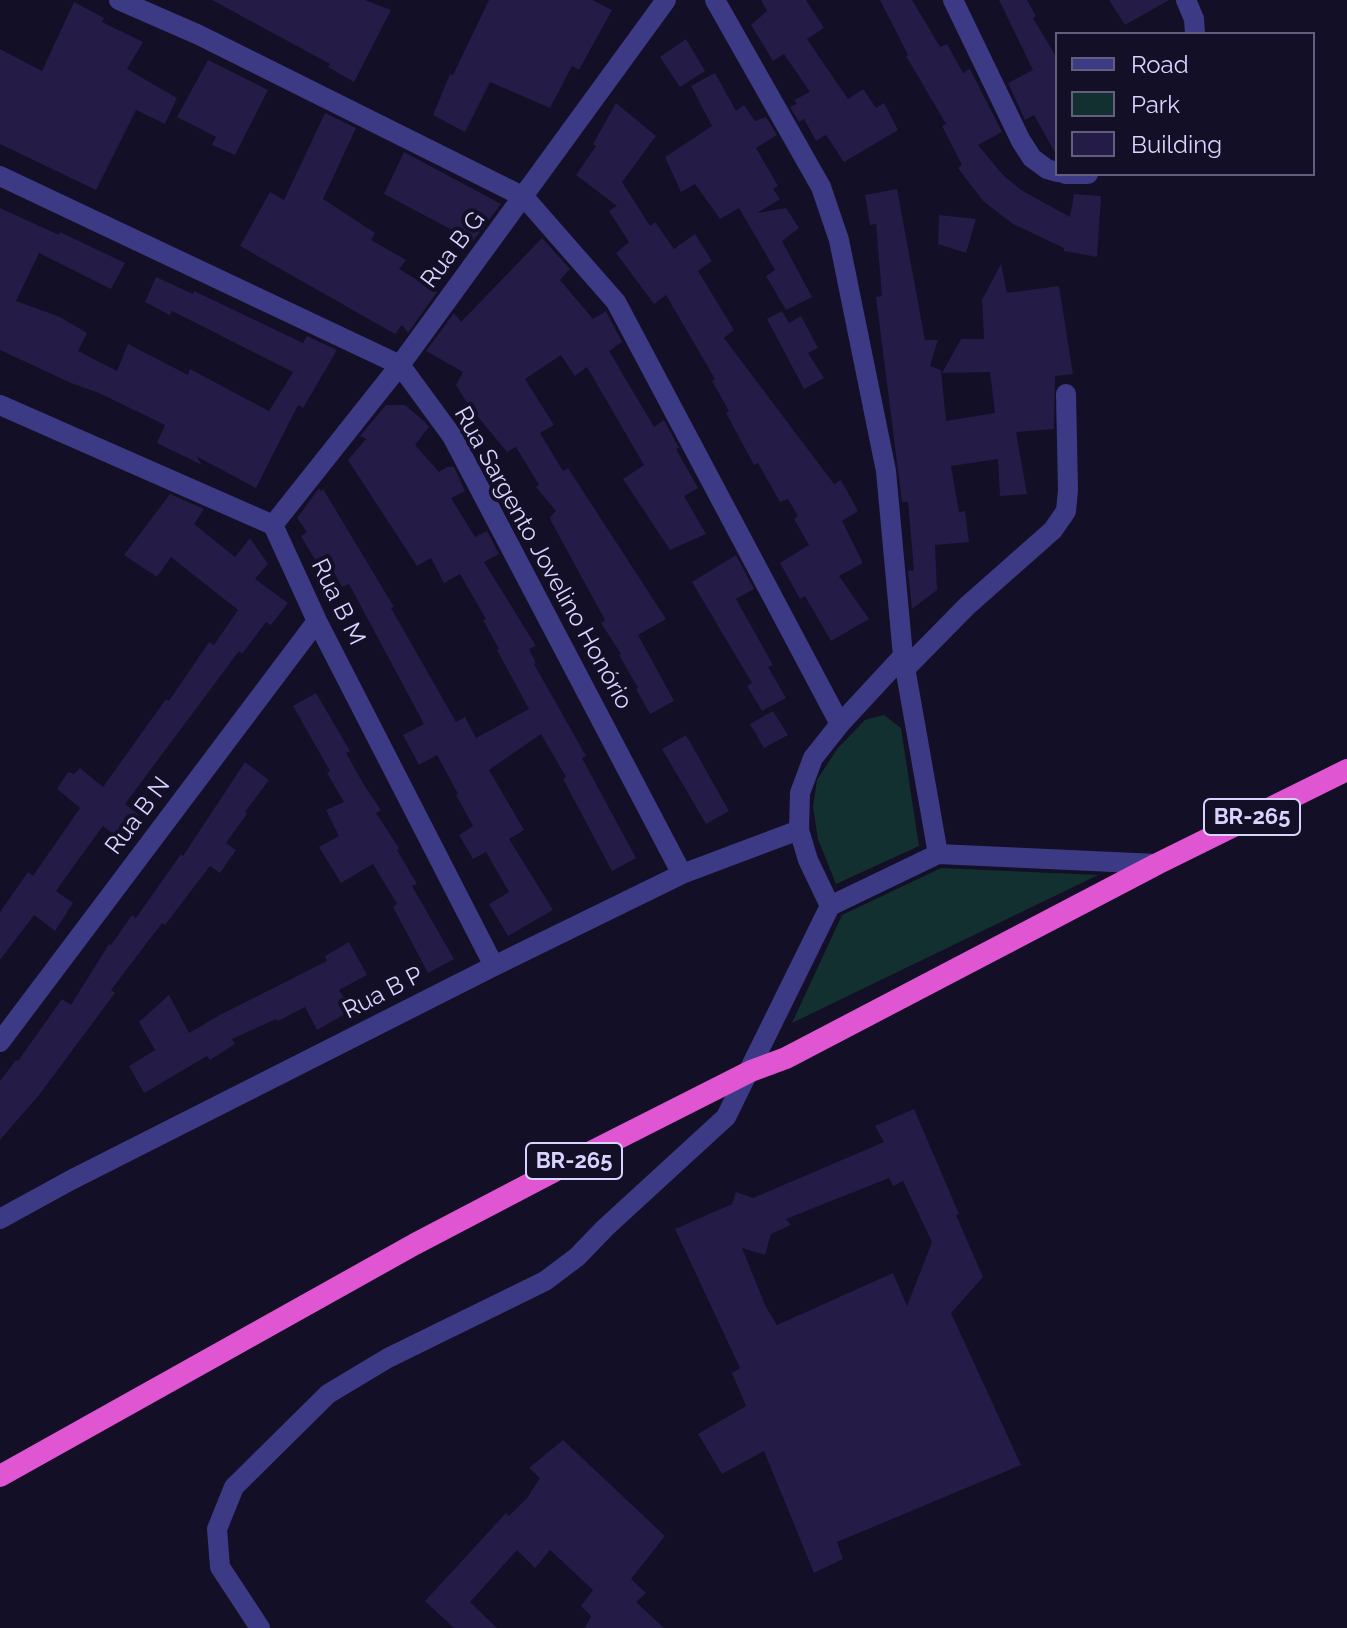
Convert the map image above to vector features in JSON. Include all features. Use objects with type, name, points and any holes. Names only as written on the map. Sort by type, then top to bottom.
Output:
[{"type":"highway","name":"BR-265","points":[[0,1476],[415,1244],[1347,770]]},
{"type":"street","points":[[119,0],[199,35],[524,197],[616,302],[840,724]]},
{"type":"street","name":"Rua B G","points":[[273,525],[400,365],[666,0]]},
{"type":"street","points":[[715,0],[821,187],[839,240],[886,471],[904,662],[938,854]]},
{"type":"street","points":[[953,0],[1021,141],[1032,158],[1055,171]]},
{"type":"street","points":[[1186,0],[1194,19],[1195,32]]},
{"type":"street","name":"Rua Sargento Jovelino Honório","points":[[0,176],[400,365],[452,436],[682,874]]},
{"type":"street","points":[[830,906],[808,860],[799,830],[800,793],[813,758],[840,724],[904,662],[1053,530],[1066,511],[1066,394]]},
{"type":"street","points":[[0,405],[273,525]]},
{"type":"street","name":"Rua B M","points":[[273,525],[317,621],[494,966]]},
{"type":"street","name":"Rua B N","points":[[0,1042],[317,621]]},
{"type":"street","name":"Rua B P","points":[[0,1219],[494,966],[682,874],[799,830]]},
{"type":"street","points":[[260,1628],[220,1567],[217,1529],[234,1487],[328,1394],[388,1358],[545,1281],[577,1257],[726,1117],[830,906],[938,854],[1157,864]]},
{"type":"green space","points":[[884,715],[901,728],[919,846],[836,884],[818,839],[813,807],[817,780],[837,749],[865,720]]},
{"type":"green space","points":[[941,868],[1098,875],[792,1023],[842,915]]},
{"type":"building","points":[[212,0],[365,0],[391,10],[354,82],[328,67],[330,64]]},
{"type":"building","points":[[489,0],[592,0],[612,10],[579,70],[572,66],[550,108],[490,82],[465,132],[433,115],[450,74],[453,75]]},
{"type":"building","points":[[761,0],[806,0],[824,28],[807,39],[848,99],[863,89],[876,108],[884,103],[898,130],[844,162],[826,135],[816,141],[804,119],[799,122],[790,107],[797,104],[794,100],[810,92],[784,54],[773,61],[751,25],[767,11]]},
{"type":"building","points":[[880,0],[912,0],[940,47],[947,44],[963,73],[970,69],[1002,132],[978,145],[1003,175],[1021,190],[1070,217],[1074,194],[1101,196],[1097,257],[1064,251],[1064,248],[1013,224],[983,201],[958,168],[962,165],[942,126],[946,124],[906,56]]},
{"type":"building","points":[[999,0],[1027,0],[1036,16],[1033,18],[1055,55],[1055,152],[1034,115],[1025,120],[1008,83],[1033,70]]},
{"type":"building","points":[[1109,0],[1169,0],[1125,25]]},
{"type":"building","points":[[74,2],[104,18],[102,22],[143,42],[127,69],[177,98],[165,124],[136,110],[96,190],[0,144],[0,49],[42,71]]},
{"type":"building","points":[[686,39],[705,71],[680,87],[660,57]]},
{"type":"building","points":[[208,60],[268,90],[235,155],[212,145],[216,137],[177,117]]},
{"type":"building","points":[[715,73],[736,111],[744,105],[755,121],[766,117],[777,135],[756,148],[778,186],[773,189],[780,199],[757,213],[786,208],[799,228],[782,241],[812,297],[786,310],[766,276],[775,270],[739,208],[720,219],[695,184],[681,192],[665,157],[712,126],[691,86]]},
{"type":"building","points":[[616,103],[656,136],[622,182],[650,226],[655,222],[674,249],[695,234],[712,261],[698,271],[734,330],[724,338],[834,484],[841,480],[858,511],[842,521],[863,563],[839,576],[869,619],[831,641],[805,596],[800,599],[780,563],[809,545],[794,519],[798,516],[788,499],[780,502],[758,463],[754,465],[726,413],[729,411],[712,381],[715,379],[666,295],[654,304],[616,253],[629,242],[609,211],[617,206],[576,175],[596,146],[593,144]]},
{"type":"building","points":[[325,113],[356,128],[323,199],[375,233],[371,240],[406,260],[399,269],[437,292],[408,333],[402,325],[395,334],[240,246],[270,192],[284,200]]},
{"type":"building","points":[[404,152],[501,204],[473,241],[384,194]]},
{"type":"building","points":[[897,189],[925,340],[938,340],[930,366],[941,370],[946,421],[995,413],[990,372],[942,373],[961,339],[984,339],[982,300],[1001,264],[1007,293],[1059,286],[1073,374],[1055,376],[1054,429],[1016,432],[1027,494],[1000,496],[998,459],[951,466],[959,512],[965,511],[969,542],[935,545],[937,590],[912,609],[908,571],[914,570],[908,502],[902,502],[876,297],[882,296],[876,224],[870,225],[865,195]]},
{"type":"building","points":[[0,208],[125,263],[111,289],[39,253],[16,301],[60,317],[87,333],[78,351],[117,371],[128,344],[188,375],[190,369],[269,411],[293,372],[172,311],[170,315],[145,302],[156,277],[193,294],[194,291],[303,343],[307,336],[337,350],[303,408],[298,405],[256,488],[196,456],[202,465],[157,443],[165,425],[0,350]]},
{"type":"building","points":[[939,215],[976,219],[966,253],[938,244]]},
{"type":"building","points":[[542,238],[570,269],[560,280],[593,319],[606,311],[622,342],[609,351],[654,427],[664,420],[698,488],[684,496],[706,534],[670,550],[623,479],[644,465],[587,367],[575,376],[561,355],[525,379],[554,425],[540,433],[563,471],[568,468],[666,619],[638,635],[674,701],[650,714],[621,654],[601,623],[605,620],[551,521],[550,517],[556,511],[536,487],[539,485],[516,447],[507,452],[469,406],[456,385],[463,372],[426,351],[454,313],[461,322]]},
{"type":"building","points":[[782,311],[789,323],[801,316],[818,348],[808,353],[824,378],[804,389],[767,319]]},
{"type":"building","points":[[386,405],[405,405],[429,427],[415,445],[439,472],[454,467],[465,491],[451,498],[475,537],[487,531],[499,554],[484,562],[536,646],[529,649],[534,664],[586,756],[582,758],[636,858],[612,871],[563,779],[566,777],[541,734],[489,770],[524,830],[509,839],[553,910],[508,936],[489,904],[509,892],[486,852],[473,859],[459,835],[473,826],[458,794],[437,755],[419,765],[403,735],[424,724],[349,584],[342,587],[325,556],[317,563],[301,536],[307,532],[297,518],[319,488],[321,492],[323,489],[394,607],[391,608],[456,722],[465,717],[476,738],[529,709],[497,650],[483,620],[486,619],[460,574],[444,583],[431,558],[417,566],[348,460],[366,439],[360,436]]},
{"type":"building","points":[[170,494],[204,509],[194,524],[235,557],[250,538],[268,564],[255,579],[288,603],[271,625],[266,622],[242,654],[239,651],[125,804],[139,815],[122,841],[103,826],[78,860],[56,891],[73,903],[55,931],[34,915],[0,960],[0,912],[28,872],[33,876],[80,808],[57,789],[68,772],[74,774],[80,768],[103,787],[166,699],[169,701],[209,642],[214,645],[238,610],[171,557],[157,577],[124,555]]},
{"type":"building","points":[[736,555],[754,589],[736,599],[773,665],[768,667],[786,698],[762,711],[747,686],[752,683],[692,582]]},
{"type":"building","points":[[316,693],[350,751],[346,753],[381,810],[376,813],[399,848],[397,850],[417,884],[412,886],[454,959],[428,973],[393,907],[397,904],[373,864],[341,883],[319,847],[339,836],[326,810],[344,802],[293,706]]},
{"type":"building","points":[[773,711],[788,735],[764,748],[750,724]]},
{"type":"building","points":[[686,735],[729,811],[706,824],[662,749]]},
{"type":"building","points":[[245,762],[269,780],[226,843],[236,850],[220,873],[210,866],[165,925],[162,923],[111,990],[115,993],[39,1095],[0,1140],[0,1081],[62,999],[71,1005],[109,944],[132,915],[136,918],[181,854],[183,856]]},
{"type":"building","points":[[349,942],[367,975],[339,990],[352,1010],[317,1030],[305,1007],[232,1039],[235,1044],[210,1060],[207,1056],[144,1093],[129,1066],[155,1050],[139,1022],[169,995],[189,1033],[327,961],[325,956]]},
{"type":"building","points":[[914,1109],[983,1277],[951,1313],[1021,1465],[837,1542],[843,1559],[814,1573],[764,1451],[722,1474],[698,1434],[746,1406],[732,1373],[740,1368],[675,1229],[732,1204],[736,1192],[753,1198],[884,1142],[875,1126]],"holes":[[[889,1178],[893,1186],[903,1181],[932,1242],[907,1306],[893,1273],[777,1325],[766,1307],[742,1248],[765,1255],[771,1234],[791,1225],[786,1219]]]},
{"type":"building","points":[[563,1440],[665,1536],[631,1579],[646,1593],[636,1602],[664,1628],[585,1628],[591,1616],[581,1606],[593,1590],[550,1550],[535,1568],[517,1550],[470,1602],[497,1628],[454,1628],[425,1601],[506,1513],[509,1516],[527,1498],[540,1478],[529,1468]]}]
